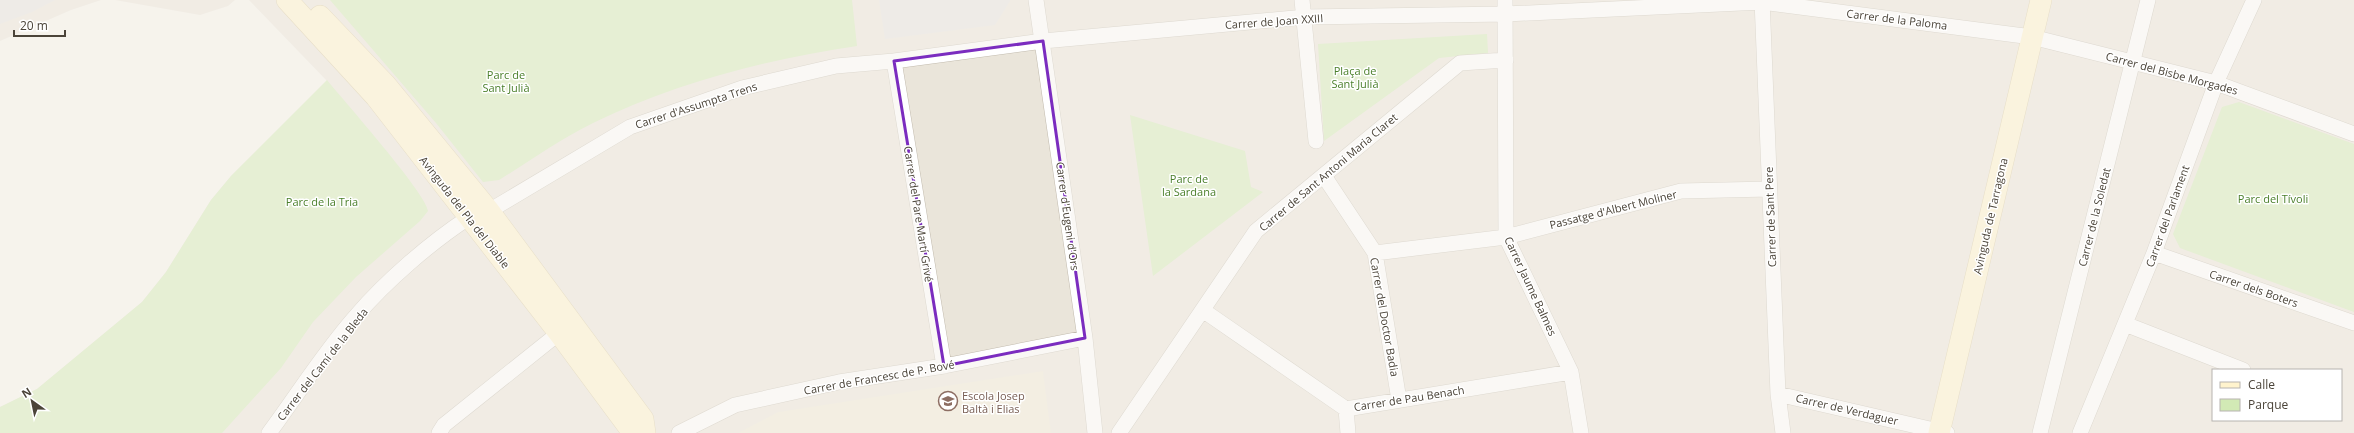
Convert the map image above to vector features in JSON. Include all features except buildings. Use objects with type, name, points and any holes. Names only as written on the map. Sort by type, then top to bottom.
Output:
[{"type":"street","name":"Avinguda del Pla del Diable","points":[[287,0],[376,97],[468,218],[559,333],[633,433]]},
{"type":"street","name":"Avinguda del Pla del Diable","points":[[305,0],[385,84],[489,211],[643,419],[646,433]]},
{"type":"street","name":"Carrer d'Eugeni d'Ors","points":[[1036,0],[1085,338],[1095,433]]},
{"type":"street","points":[[1302,0],[1305,17],[1316,141]]},
{"type":"street","name":"Avinguda de Tarragona","points":[[1942,432],[2041,0]]},
{"type":"street","name":"Carrer de la Soledat","points":[[2040,433],[2148,0]]},
{"type":"street","name":"Carrer del Parlament","points":[[2080,433],[2154,253],[2216,83],[2254,0]]},
{"type":"street","name":"Carrer de la Paloma","points":[[1506,7],[1762,1],[2032,37]]},
{"type":"street","name":"Carrer de Sant Pere","points":[[1762,1],[1778,394],[1783,433]]},
{"type":"street","name":"Carrer de Joan XXIII","points":[[1043,41],[1305,17],[1506,7]]},
{"type":"street","name":"Carrer Jaume Balmes","points":[[1506,7],[1506,236],[1571,372],[1581,433]]},
{"type":"street","name":"Carrer del Bisbe Morgades","points":[[2032,37],[2133,61],[2216,83],[2354,134]]},
{"type":"street","name":"Carrer d'Assumpta Trens","points":[[489,211],[630,127],[742,88],[836,66],[894,61],[1043,41]]},
{"type":"street","name":"Carrer de Sant Antoni Maria Claret","points":[[1119,433],[1204,311],[1256,231],[1460,63],[1506,60]]},
{"type":"street","name":"Carrer del Pare Martí Grivé","points":[[894,61],[944,366]]},
{"type":"street","name":"Carrer del Doctor Badia","points":[[1324,176],[1375,253],[1399,400]]},
{"type":"street","name":"Passatge d'Albert Moliner","points":[[1375,253],[1506,236],[1681,191],[1769,188]]},
{"type":"street","name":"Carrer del Camí de la Bleda","points":[[269,433],[356,316],[403,270],[448,232],[468,218]]},
{"type":"street","name":"Carrer dels Boters","points":[[2154,253],[2354,323]]},
{"type":"street","name":"Carrer de Pau Benach","points":[[1204,311],[1346,409],[1571,372]]},
{"type":"street","points":[[2126,324],[2241,369]]},
{"type":"street","points":[[439,433],[444,425],[559,333]]},
{"type":"street","name":"Carrer de Francesc de P. Bové","points":[[679,433],[735,405],[839,382],[944,366],[1085,338]]},
{"type":"street","name":"Carrer de Verdaguer","points":[[1778,394],[1942,432]]},
{"type":"street","points":[[1346,409],[1348,433]]},
{"type":"highlighted area","points":[[1043,41],[1085,338],[944,366],[894,61]]},
{"type":"shaded area","points":[[0,0],[101,0],[71,10],[0,41]]},
{"type":"shaded area","points":[[0,0],[55,0],[32,12],[0,24]]},
{"type":"shaded area","points":[[115,0],[235,0],[228,6],[200,15]]},
{"type":"shaded area","points":[[249,0],[2354,0],[2354,433],[0,433],[0,407],[37,389],[142,302],[166,272],[211,200],[231,176],[327,81]]},
{"type":"shaded area","points":[[879,0],[1010,1],[995,25],[885,39]]},
{"type":"shaded area","name":"Escola Josep Baltà i Elias","points":[[1043,371],[1051,433],[738,433],[778,412]]},
{"type":"green space","name":"Parc de Sant Julià","points":[[330,0],[852,0],[857,46],[789,58],[722,74],[656,96],[581,129],[499,180],[483,182],[436,123]]},
{"type":"green space","name":"Plaça de Sant Julià","points":[[1487,34],[1488,53],[1439,58],[1324,141],[1318,44]]},
{"type":"green space","name":"Parc de la Tria","points":[[327,80],[400,167],[424,201],[428,211],[420,221],[356,277],[313,322],[281,368],[222,433],[0,433],[0,407],[37,389],[142,302],[166,272],[211,200],[231,176]]},
{"type":"green space","name":"Parc del Tívoli","points":[[2239,102],[2354,144],[2354,312],[2180,248],[2173,234],[2222,107]]},
{"type":"green space","name":"Parc de la Sardana","points":[[1130,115],[1245,151],[1251,187],[1263,192],[1153,276]]},
{"type":"place","name":"Escola Josep Baltà i Elias","points":[[948,401]]}]
